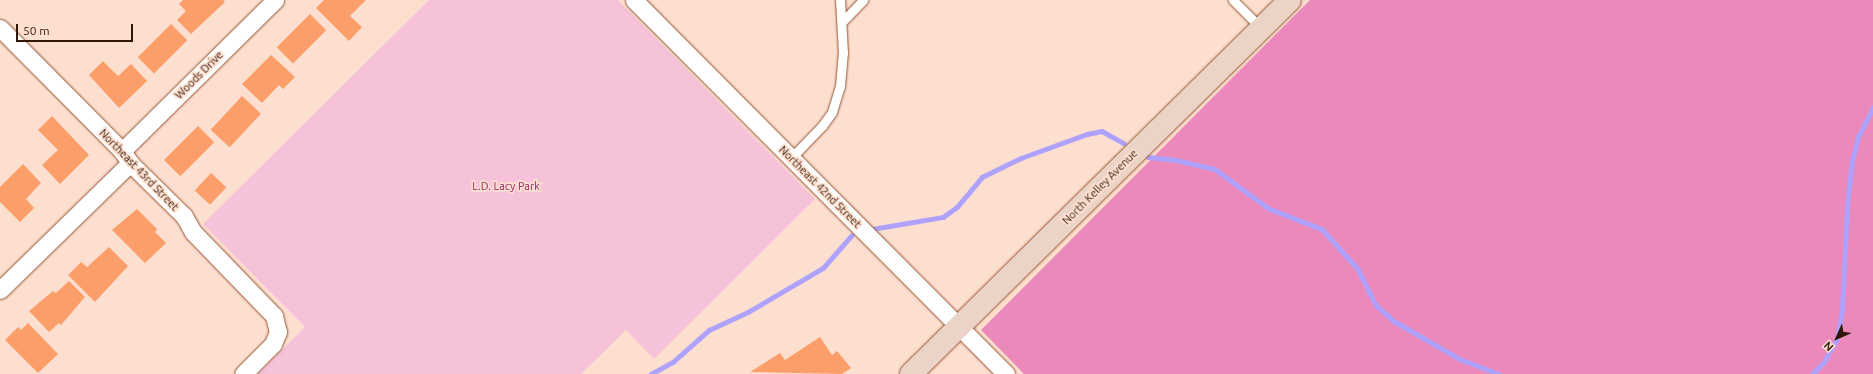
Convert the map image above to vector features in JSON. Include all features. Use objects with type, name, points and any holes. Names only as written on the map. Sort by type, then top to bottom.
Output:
[{"type":"street","name":"Woods Drive","points":[[0,290],[275,0]]},
{"type":"street","name":"Northeast 42nd Street","points":[[634,0],[1006,374]]},
{"type":"street","name":"North Kelley Avenue","points":[[911,374],[1290,0]]},
{"type":"street","name":"Northeast 43rd Street","points":[[0,28],[184,216],[193,232],[274,316],[278,332],[273,344],[243,374]]},
{"type":"lane","points":[[791,158],[822,126],[832,112],[840,86],[842,21],[840,0]]},
{"type":"lane","points":[[842,21],[863,0]]},
{"type":"lane","points":[[1233,0],[1261,28]]},
{"type":"green space","name":"L.D. Lacy Park","points":[[429,0],[618,0],[815,199],[654,359],[626,330],[581,374],[258,374],[305,327],[203,224]]},
{"type":"shaded area","points":[[1310,0],[1873,0],[1873,374],[1024,374],[981,330]]},
{"type":"building","points":[[183,0],[223,0],[225,2],[191,34],[177,20],[186,11],[179,4]]},
{"type":"building","points":[[324,0],[366,0],[350,16],[362,27],[349,41],[316,8]]},
{"type":"building","points":[[310,14],[326,30],[293,63],[277,47]]},
{"type":"building","points":[[171,24],[187,40],[154,73],[138,57]]},
{"type":"building","points":[[271,55],[295,77],[283,89],[279,85],[262,103],[242,84]]},
{"type":"building","points":[[103,61],[118,76],[131,64],[147,81],[119,108],[89,75]]},
{"type":"building","points":[[242,96],[261,114],[230,147],[211,130]]},
{"type":"building","points":[[52,116],[89,155],[60,184],[42,165],[58,150],[38,130]]},
{"type":"building","points":[[198,126],[214,142],[180,176],[164,160]]},
{"type":"building","points":[[23,164],[41,183],[26,199],[34,208],[20,222],[0,202],[0,187]]},
{"type":"building","points":[[211,173],[226,187],[210,205],[195,191]]},
{"type":"building","points":[[137,209],[157,229],[155,232],[166,243],[145,263],[112,230]]},
{"type":"building","points":[[109,247],[128,266],[95,302],[68,275],[81,262],[87,267]]},
{"type":"building","points":[[69,281],[85,297],[61,325],[59,323],[49,332],[29,311],[53,291],[56,293]]},
{"type":"building","points":[[28,323],[58,354],[38,373],[5,340],[18,327],[21,330]]},
{"type":"building","points":[[820,337],[832,355],[837,351],[851,368],[842,374],[750,372],[780,353],[785,360]]},
{"type":"waterway","points":[[1812,374],[1824,362],[1837,339],[1842,310],[1847,206],[1852,161],[1858,137],[1873,108]]},
{"type":"waterway","points":[[872,229],[943,217],[957,207],[982,177],[1021,158],[1087,134],[1102,131],[1124,143]]},
{"type":"waterway","points":[[1148,157],[1176,160],[1215,169],[1268,208],[1322,229],[1358,269],[1376,305],[1394,321],[1460,359],[1499,374]]},
{"type":"waterway","points":[[651,374],[674,361],[709,330],[748,312],[823,268],[851,236]]}]
